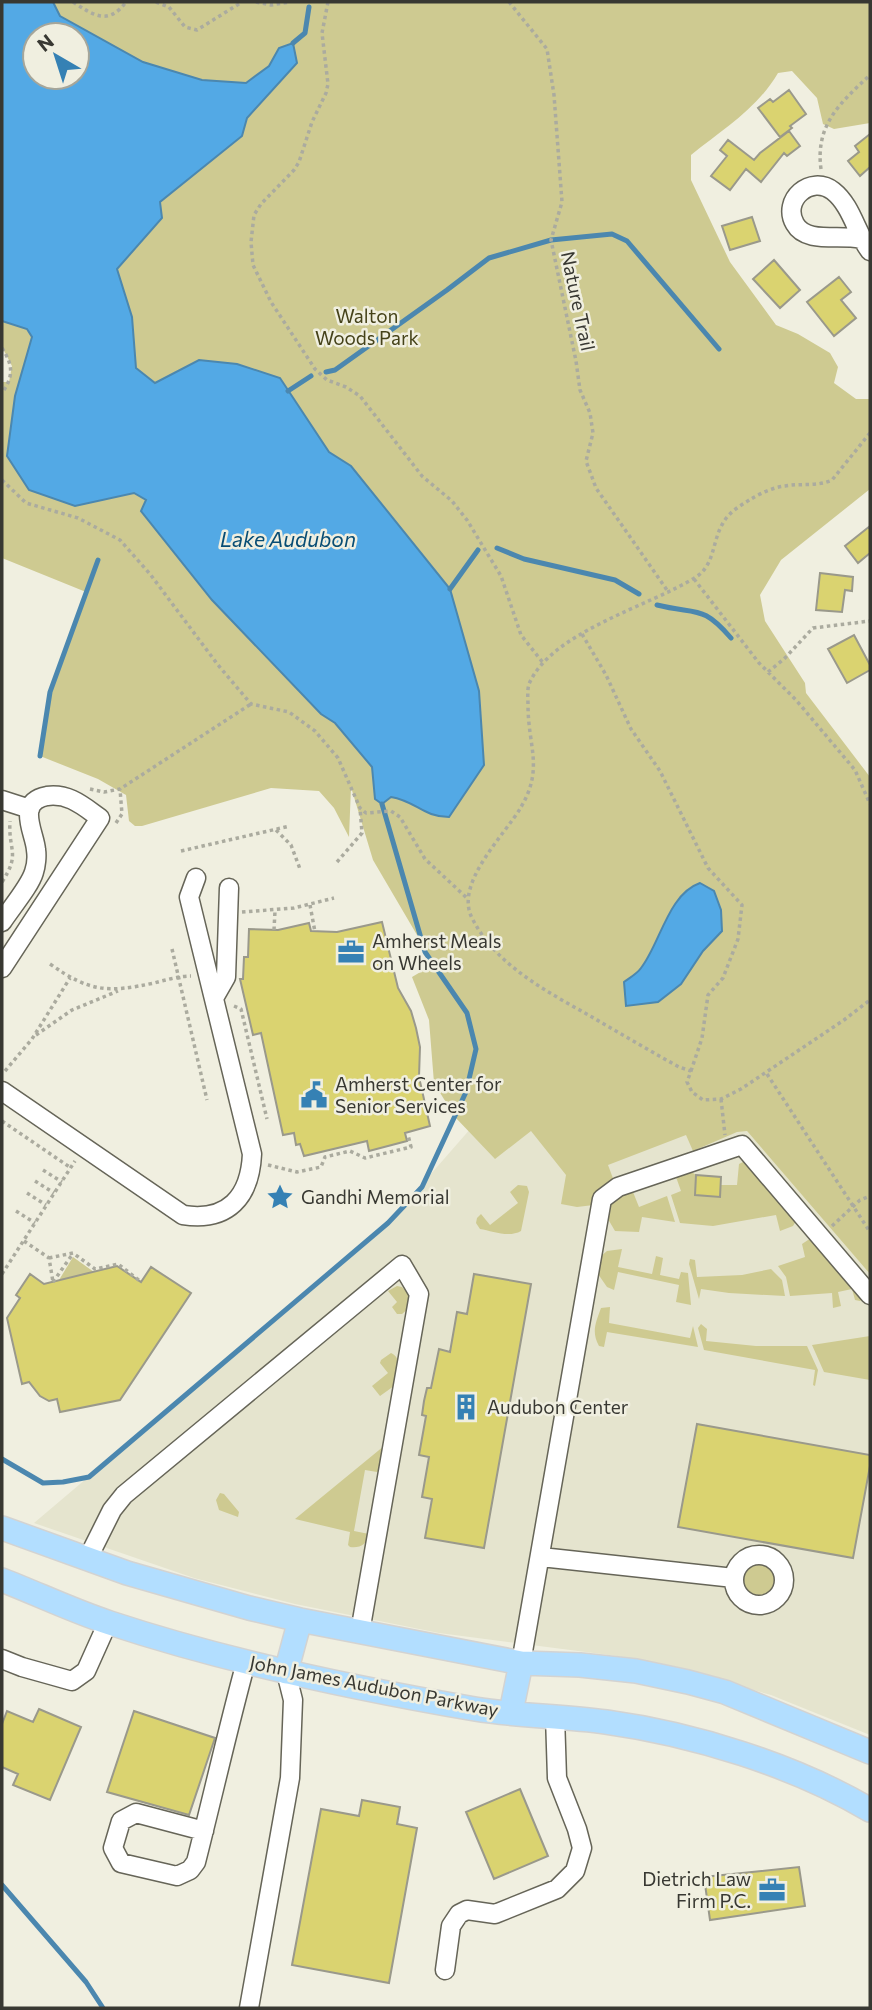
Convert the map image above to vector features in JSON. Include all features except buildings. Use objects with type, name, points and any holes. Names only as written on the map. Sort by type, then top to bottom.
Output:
[{"type":"main road","points":[[2,1528],[87,1560],[249,1608],[300,1620],[521,1663],[608,1668],[688,1682],[725,1692],[870,1752]]},
{"type":"main road","name":"John James Audubon Parkway","points":[[2,1580],[108,1622],[286,1672],[477,1710],[555,1716],[644,1728],[704,1742],[766,1762],[869,1807]]},
{"type":"main road","points":[[286,1672],[300,1620]]},
{"type":"main road","points":[[511,1712],[521,1663]]},
{"type":"street","points":[[823,186],[834,192],[842,200],[866,245],[848,236],[810,236],[799,231],[791,210],[796,196],[808,187],[823,186]]},
{"type":"street","points":[[2,922],[34,873],[36,850],[30,831],[30,809],[34,802],[44,797],[63,796],[74,799],[100,818],[2,968]]},
{"type":"street","points":[[2,800],[30,809]]},
{"type":"street","points":[[2,1091],[183,1214],[202,1218],[224,1211],[241,1196],[251,1174],[253,1154],[220,1000],[189,897],[196,878]]},
{"type":"street","points":[[220,1000],[226,977],[229,888]]},
{"type":"street","points":[[521,1663],[602,1199],[618,1187],[742,1144],[870,1295]]},
{"type":"street","points":[[87,1560],[112,1510],[124,1494],[402,1265],[419,1294],[360,1632]]},
{"type":"street","points":[[541,1556],[734,1578]]},
{"type":"street","points":[[2,1659],[72,1681],[86,1671],[108,1622]]},
{"type":"street","points":[[204,1831],[136,1814],[121,1821],[113,1848],[121,1863],[177,1876],[190,1870],[196,1862],[204,1831],[246,1662]]},
{"type":"street","points":[[249,2008],[290,1778],[293,1700],[286,1672]]},
{"type":"street","points":[[445,1970],[451,1926],[459,1914],[467,1910],[495,1914],[557,1889],[575,1871],[582,1848],[557,1778],[555,1716]]},
{"type":"path","points":[[73,2],[95,17],[111,16],[126,2]]},
{"type":"path","points":[[156,2],[169,6],[185,27],[197,30],[242,2]]},
{"type":"path","points":[[256,2],[271,5],[290,2]]},
{"type":"path","points":[[328,2],[322,33],[328,84],[326,93],[312,122],[299,162],[254,215],[251,235],[253,265],[278,313],[315,369],[327,380],[360,396],[417,471],[452,501],[467,520],[501,576],[520,635],[544,664]]},
{"type":"path","name":"Nature Trail","points":[[509,2],[547,49],[554,94],[562,202],[551,240],[580,390],[590,413],[593,432],[586,461],[596,488],[669,593]]},
{"type":"path","points":[[823,186],[819,147],[829,117],[870,75]]},
{"type":"path","points":[[2,348],[12,366],[9,382],[2,393]]},
{"type":"path","points":[[691,1071],[656,1055],[538,986],[494,952],[470,916],[468,899],[477,869],[521,807],[533,781],[528,691],[530,683],[544,664],[568,642],[669,593],[704,572],[724,521],[741,505],[769,490],[832,480],[870,433]]},
{"type":"path","points":[[2,480],[26,503],[78,518],[120,540],[150,574],[218,665],[251,704],[289,712],[315,731],[338,758],[360,808],[362,833],[338,862]]},
{"type":"path","points":[[694,579],[768,672],[796,700],[855,770],[870,804]]},
{"type":"path","points":[[768,672],[813,628],[870,621]]},
{"type":"path","points":[[582,634],[606,675],[631,729],[660,771],[708,868],[741,905],[738,939],[723,978],[708,995],[702,1038],[687,1082],[692,1092],[703,1100],[721,1099],[766,1074],[870,1000]]},
{"type":"path","points":[[113,827],[122,814],[120,789],[251,704]]},
{"type":"path","points":[[360,808],[366,813],[390,811],[404,821],[425,859],[468,899]]},
{"type":"path","points":[[181,851],[290,826]]},
{"type":"path","points":[[275,829],[291,845],[300,869]]},
{"type":"path","points":[[236,912],[275,911],[334,898]]},
{"type":"path","points":[[310,905],[315,932]]},
{"type":"path","points":[[274,930],[275,911]]},
{"type":"path","points":[[172,949],[207,1100]]},
{"type":"path","points":[[50,964],[70,978],[93,987],[121,990]]},
{"type":"path","points":[[32,1039],[72,1010],[121,990],[190,975],[192,983]]},
{"type":"path","points":[[5,1071],[32,1039],[70,978]]},
{"type":"path","points":[[220,1000],[241,1009],[267,1119]]},
{"type":"path","points":[[766,1074],[870,1232]]},
{"type":"path","points":[[721,1099],[724,1128]]},
{"type":"path","points":[[2,1121],[71,1168]]},
{"type":"path","points":[[266,1164],[297,1172],[321,1167],[325,1157],[350,1151],[365,1158],[375,1152],[411,1147],[408,1135]]},
{"type":"path","points":[[391,1146],[392,1151]]},
{"type":"path","points":[[334,1149],[335,1155]]},
{"type":"path","points":[[262,1171],[267,1156]]},
{"type":"path","points":[[2,1273],[78,1157]]},
{"type":"path","points":[[43,1170],[61,1182]]},
{"type":"path","points":[[35,1181],[54,1193]]},
{"type":"path","points":[[27,1193],[46,1205]]},
{"type":"path","points":[[820,1237],[860,1200],[870,1196]]},
{"type":"path","points":[[16,1211],[35,1223]]},
{"type":"path","points":[[23,1241],[49,1258],[74,1253],[95,1269],[118,1264],[140,1281]]},
{"type":"path","points":[[49,1258],[53,1282],[74,1253]]},
{"type":"shaded area","points":[[514,1079],[736,1118],[870,1274],[870,1735],[771,1695],[684,1670],[617,1656],[439,1633],[295,1604],[194,1578],[34,1523],[388,1223]]},
{"type":"green space","name":"Walton Woods Park","points":[[2,2],[870,2],[870,123],[834,129],[823,124],[817,98],[792,71],[778,73],[750,108],[691,155],[691,180],[730,262],[776,325],[798,334],[830,353],[838,367],[834,383],[856,399],[870,399],[870,489],[781,560],[760,595],[765,621],[805,683],[806,693],[870,777],[870,1274],[747,1131],[737,1132],[693,1151],[686,1135],[608,1165],[614,1181],[598,1192],[633,1192],[639,1207],[667,1196],[675,1222],[642,1217],[639,1232],[615,1231],[608,1219],[610,1203],[577,1207],[561,1204],[566,1175],[531,1131],[495,1159],[455,1117],[434,1083],[429,1020],[412,977],[434,964],[373,860],[351,787],[349,837],[334,808],[319,791],[271,788],[135,826],[129,821],[126,795],[98,779],[40,756],[50,692],[86,592],[2,558],[2,382],[9,382],[12,366],[2,347]]},
{"type":"green space","points":[[747,1160],[796,1221],[793,1226],[780,1231],[776,1215],[713,1226],[680,1223],[671,1195],[681,1191],[676,1177],[683,1173],[693,1173],[696,1175],[695,1195],[720,1197],[721,1185],[737,1185],[739,1164]]},
{"type":"green space","points":[[518,1185],[527,1186],[529,1192],[521,1231],[506,1234],[480,1229],[476,1223],[481,1214],[490,1225],[518,1203],[510,1192]]},
{"type":"green space","points":[[811,1238],[863,1298],[860,1301],[855,1300],[852,1289],[838,1292],[841,1306],[833,1308],[832,1293],[790,1296],[786,1277],[778,1266],[805,1257],[802,1244]]},
{"type":"green space","points":[[622,1249],[618,1267],[652,1274],[656,1256],[663,1258],[660,1275],[679,1279],[681,1272],[688,1273],[691,1305],[676,1302],[679,1285],[618,1272],[614,1290],[607,1287],[598,1274],[601,1256],[607,1251]]},
{"type":"green space","points":[[73,1257],[94,1272],[59,1280]]},
{"type":"green space","points":[[690,1259],[695,1260],[697,1277],[742,1275],[771,1269],[782,1280],[785,1296],[701,1289],[699,1299]]},
{"type":"green space","points":[[397,1286],[408,1293],[409,1308],[402,1314],[397,1314],[392,1307],[397,1302],[388,1291]]},
{"type":"green space","points":[[610,1307],[609,1323],[690,1338],[693,1326],[698,1347],[607,1332],[604,1347],[599,1346],[595,1336],[596,1322],[601,1308]]},
{"type":"green space","points":[[701,1324],[707,1329],[706,1341],[756,1346],[807,1346],[818,1370],[815,1386],[815,1370],[704,1350],[698,1328]]},
{"type":"green space","points":[[870,1336],[870,1380],[824,1372],[812,1345]]},
{"type":"green space","points":[[391,1353],[398,1363],[394,1386],[380,1396],[372,1386],[388,1373],[380,1363]]},
{"type":"green space","points":[[384,1446],[379,1470],[365,1470],[354,1531],[369,1534],[363,1545],[348,1545],[350,1532],[295,1519]]},
{"type":"green space","points":[[220,1493],[224,1494],[239,1512],[238,1517],[219,1510],[216,1500]]},
{"type":"green space","points":[[759,1565],[770,1569],[774,1580],[770,1591],[759,1595],[748,1591],[744,1580],[748,1569]]},
{"type":"water","name":"Lake Audubon","points":[[2,2],[53,2],[60,16],[69,21],[21,21],[21,91],[91,91],[91,33],[143,62],[202,80],[246,83],[269,66],[279,48],[293,43],[297,63],[247,118],[242,136],[160,202],[162,218],[117,269],[132,317],[136,368],[155,383],[199,360],[237,364],[280,378],[329,452],[351,466],[450,589],[479,691],[484,765],[449,817],[426,812],[400,799],[391,797],[382,804],[375,799],[372,767],[335,723],[321,714],[212,600],[141,511],[146,500],[134,493],[75,506],[29,490],[7,456],[15,396],[32,337],[27,329],[2,321]]},
{"type":"water","points":[[700,883],[714,891],[721,910],[722,931],[703,951],[681,984],[658,1002],[626,1006],[624,982],[641,968],[648,958],[672,908],[689,889]]},
{"type":"waterway","points":[[293,43],[305,33],[309,7]]},
{"type":"waterway","points":[[326,372],[335,370],[489,258],[551,240],[612,234],[627,241],[719,349]]},
{"type":"waterway","points":[[288,391],[311,376]]},
{"type":"waterway","points":[[497,548],[524,559],[615,580],[639,594]]},
{"type":"waterway","points":[[450,589],[478,550]]},
{"type":"waterway","points":[[40,756],[50,692],[98,560]]},
{"type":"waterway","points":[[657,605],[705,615],[731,638]]},
{"type":"waterway","points":[[2,1459],[43,1483],[89,1477],[388,1223],[422,1187],[466,1092],[476,1049],[467,1013],[425,952],[382,804]]},
{"type":"waterway","points":[[2,1885],[86,1982],[103,2008]]},
{"type":"place","name":"Amherst Meals on Wheels","points":[[351,952]]},
{"type":"place","name":"Amherst Center for Senior Services","points":[[314,1095]]},
{"type":"place","name":"Gandhi Memorial","points":[[280,1197]]},
{"type":"place","name":"Audubon Center","points":[[466,1407]]},
{"type":"place","name":"Dietrich Law Firm P.C.","points":[[772,1890]]}]
